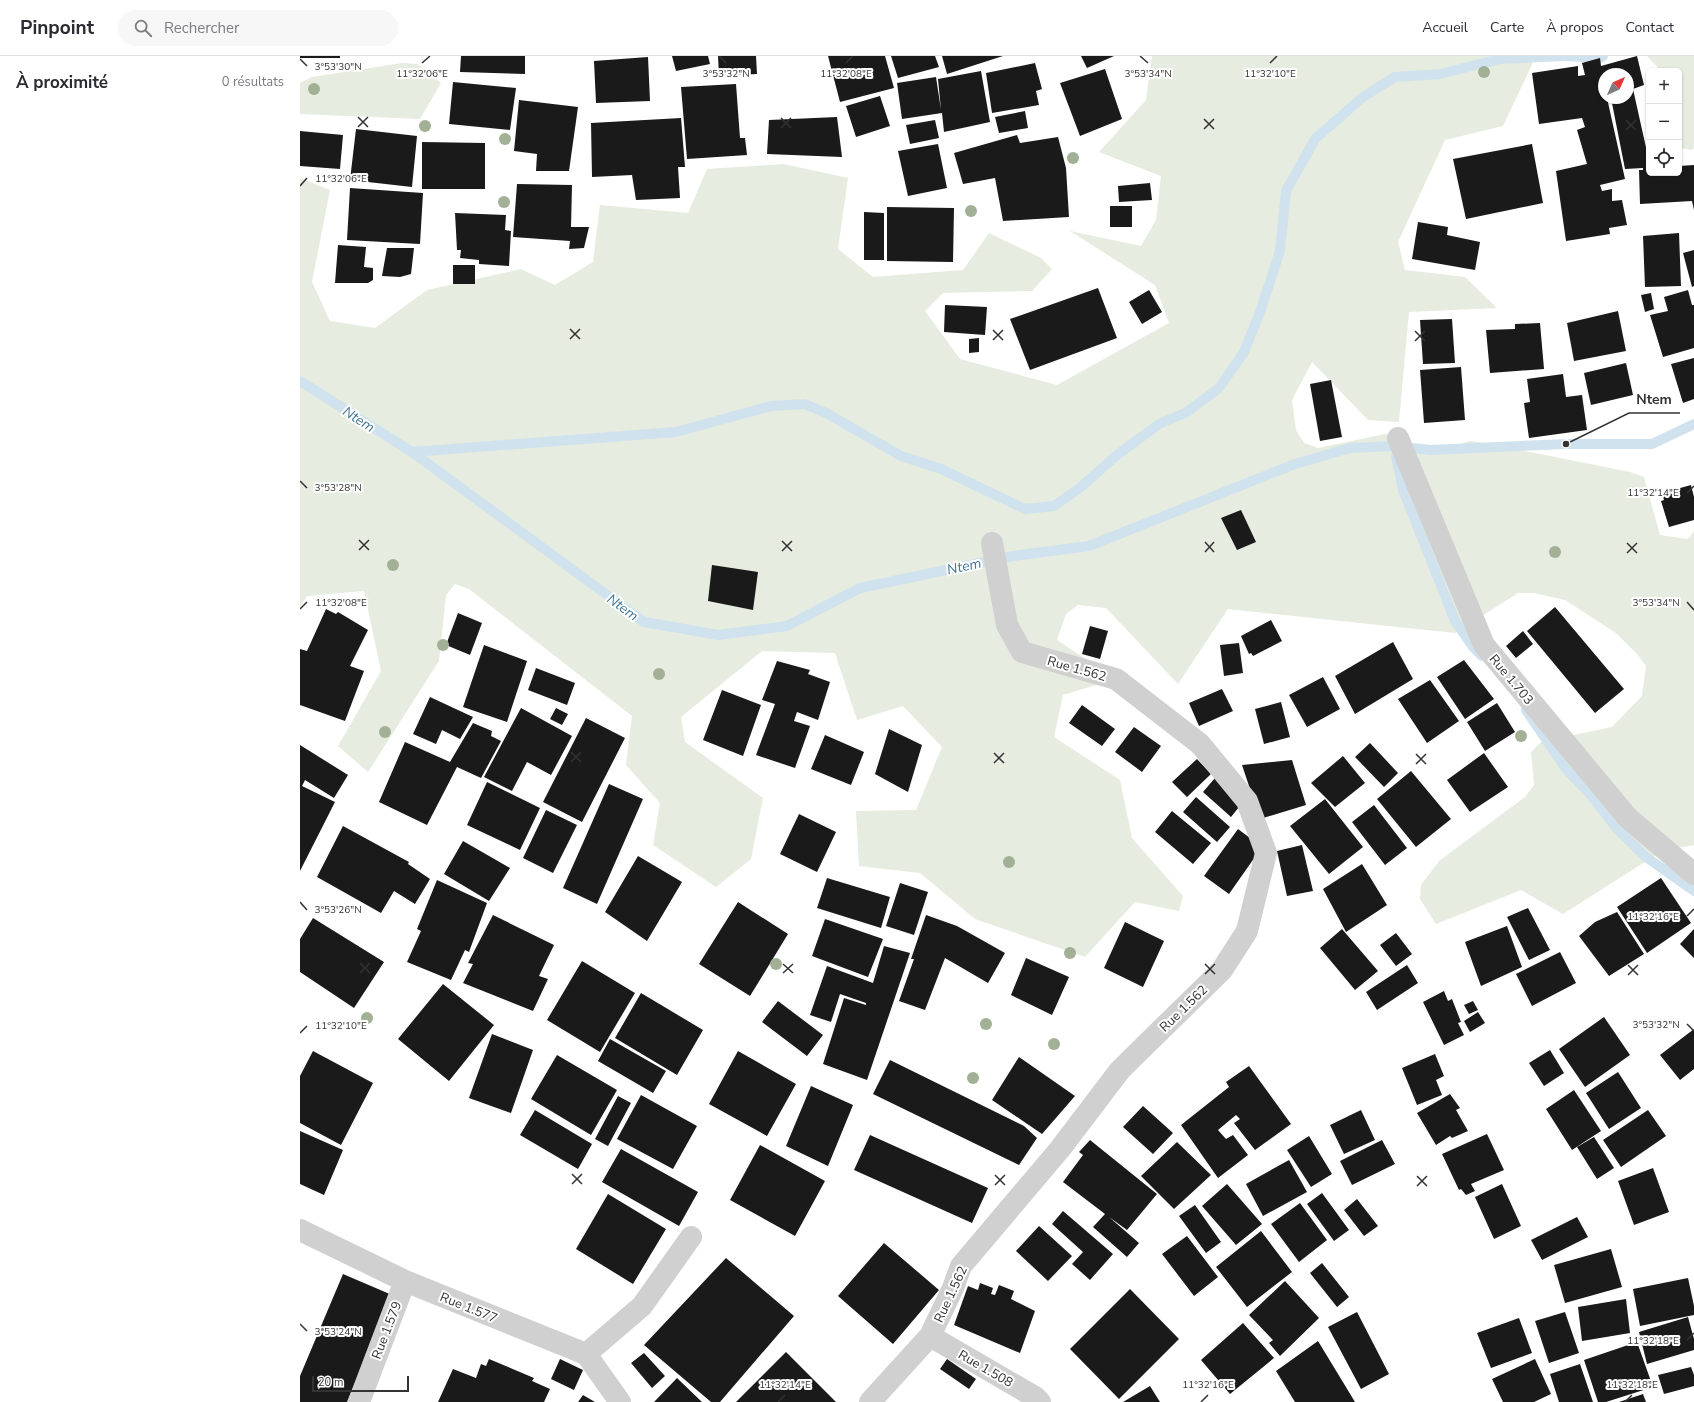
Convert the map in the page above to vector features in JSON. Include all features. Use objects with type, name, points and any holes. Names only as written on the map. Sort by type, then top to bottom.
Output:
[{"type":"street","name":"Rue 1.703","points":[[1398,438],[1484,645],[1628,818],[1694,874]]},
{"type":"street","name":"Rue 1.562","points":[[870,1402],[930,1336],[953,1288],[961,1266],[1060,1149],[1120,1070],[1222,970],[1247,931],[1266,853],[1247,801],[1200,744],[1116,679],[1022,652],[1007,625],[992,544]]},
{"type":"street","name":"Rue 1.577","points":[[300,1230],[405,1281],[586,1354]]},
{"type":"street","points":[[620,1402],[586,1354],[642,1306],[691,1237]]},
{"type":"street","name":"Rue 1.579","points":[[359,1402],[405,1281]]},
{"type":"street","name":"Rue 1.508","points":[[930,1336],[1035,1397],[1040,1402]]},
{"type":"shaded area","points":[[1152,56],[1536,56],[1503,126],[1445,140],[1398,242],[1405,270],[1465,277],[1497,308],[1409,312],[1399,422],[1368,420],[1312,362],[1292,400],[1296,430],[1304,443],[1318,448],[1385,434],[1432,452],[1470,441],[1630,472],[1644,477],[1660,535],[1688,539],[1694,531],[1694,845],[1662,851],[1563,914],[1521,890],[1436,924],[1420,899],[1421,885],[1439,861],[1525,797],[1534,785],[1531,752],[1541,742],[1612,727],[1642,696],[1646,666],[1637,654],[1616,633],[1565,600],[1534,593],[1518,593],[1455,633],[1228,609],[1178,684],[1106,608],[1078,605],[1066,614],[1057,640],[1116,679],[1063,695],[1054,737],[1120,780],[1132,838],[1183,896],[1179,911],[1135,902],[1085,957],[975,919],[920,873],[859,866],[856,811],[916,810],[942,747],[903,706],[857,720],[835,653],[762,651],[681,717],[685,742],[763,798],[751,859],[716,887],[653,845],[660,803],[626,765],[632,716],[469,589],[455,584],[446,595],[439,661],[368,772],[338,746],[381,671],[364,591],[307,596],[300,607],[300,178],[330,190],[312,282],[330,321],[375,328],[427,290],[521,269],[555,285],[593,262],[600,205],[688,213],[707,169],[784,164],[848,178],[838,249],[873,277],[963,270],[989,233],[1041,258],[1052,269],[1032,291],[943,293],[925,311],[960,359],[1057,385],[1169,323],[1155,285],[1070,231],[1141,246],[1156,220],[1161,176],[1099,152],[1146,100]]},
{"type":"shaded area","points":[[1647,56],[1694,56],[1694,148],[1692,150],[1682,148],[1682,68],[1658,68]]},
{"type":"shaded area","points":[[402,63],[417,64],[441,83],[420,119],[300,114],[300,83],[312,77]]},
{"type":"building","points":[[300,56],[340,56],[340,58],[300,58]]},
{"type":"building","points":[[461,56],[525,56],[525,74],[460,72]]},
{"type":"building","points":[[672,56],[708,56],[710,64],[676,71]]},
{"type":"building","points":[[718,56],[756,56],[757,74],[719,76]]},
{"type":"building","points":[[828,56],[885,56],[894,88],[840,102]]},
{"type":"building","points":[[891,56],[935,56],[939,67],[898,78]]},
{"type":"building","points":[[942,56],[1003,56],[947,74]]},
{"type":"building","points":[[1081,56],[1114,56],[1087,68]]},
{"type":"building","points":[[1637,56],[1644,85],[1634,89],[1634,68],[1598,68],[1598,104],[1608,104],[1625,179],[1600,185],[1602,191],[1612,189],[1612,201],[1622,200],[1627,225],[1609,228],[1610,234],[1566,241],[1556,171],[1587,164],[1577,130],[1585,127],[1582,118],[1539,124],[1532,73],[1578,66],[1578,76],[1585,75],[1582,63],[1600,58],[1601,66]]},
{"type":"building","points":[[648,57],[650,101],[596,103],[594,61]]},
{"type":"building","points":[[1035,63],[1042,89],[1036,91],[1039,105],[992,113],[986,73]]},
{"type":"building","points":[[1105,69],[1122,119],[1080,136],[1060,83]]},
{"type":"building","points":[[981,71],[990,122],[944,132],[942,113],[902,119],[897,83],[936,77],[941,110],[938,79]]},
{"type":"building","points":[[453,82],[516,88],[510,130],[449,124]]},
{"type":"building","points":[[736,84],[740,138],[745,138],[747,155],[687,159],[681,87]]},
{"type":"building","points":[[1634,94],[1646,148],[1646,176],[1682,176],[1682,166],[1694,165],[1694,210],[1692,201],[1640,204],[1639,170],[1643,170],[1643,168],[1625,169],[1612,104],[1634,104]]},
{"type":"building","points":[[880,96],[890,126],[856,137],[846,106]]},
{"type":"building","points":[[519,100],[578,107],[569,171],[536,171],[537,154],[514,151]]},
{"type":"building","points":[[1025,111],[1028,128],[999,133],[995,117]]},
{"type":"building","points":[[837,117],[842,157],[767,154],[769,120]]},
{"type":"building","points":[[681,118],[685,167],[678,167],[680,198],[636,200],[632,175],[592,177],[591,123]]},
{"type":"building","points":[[935,120],[939,138],[910,144],[906,125]]},
{"type":"building","points":[[356,129],[417,136],[412,187],[350,180]]},
{"type":"building","points":[[300,131],[343,135],[340,169],[300,166]]},
{"type":"building","points":[[1017,135],[1020,143],[1058,137],[1066,168],[1069,217],[1003,221],[995,178],[963,184],[954,153]]},
{"type":"building","points":[[422,142],[485,143],[485,189],[422,189]]},
{"type":"building","points":[[938,144],[947,188],[908,196],[898,151]]},
{"type":"building","points":[[1532,144],[1543,203],[1466,219],[1453,159]]},
{"type":"building","points":[[1150,183],[1152,200],[1119,202],[1118,186]]},
{"type":"building","points":[[517,184],[572,185],[571,227],[589,227],[584,248],[569,249],[570,241],[513,237]]},
{"type":"building","points":[[350,188],[423,193],[420,244],[347,240]]},
{"type":"building","points":[[1110,206],[1132,206],[1132,227],[1110,227]]},
{"type":"building","points":[[887,207],[954,208],[953,262],[887,261]]},
{"type":"building","points":[[864,212],[884,213],[884,260],[864,260]]},
{"type":"building","points":[[455,213],[506,215],[505,230],[511,231],[509,266],[479,264],[479,260],[460,258],[461,250],[457,250]]},
{"type":"building","points":[[1418,222],[1448,227],[1447,235],[1480,242],[1475,270],[1412,259]]},
{"type":"building","points":[[1679,233],[1681,286],[1645,287],[1643,236]]},
{"type":"building","points":[[338,245],[366,247],[364,267],[373,268],[373,280],[368,283],[335,283]]},
{"type":"building","points":[[387,248],[414,248],[411,274],[400,277],[382,276]]},
{"type":"building","points":[[1694,250],[1694,286],[1692,287],[1683,253]]},
{"type":"building","points":[[453,265],[475,265],[475,284],[453,284]]},
{"type":"building","points":[[1098,288],[1117,338],[1030,370],[1010,319]]},
{"type":"building","points":[[1149,290],[1162,312],[1142,324],[1129,302]]},
{"type":"building","points":[[1688,290],[1692,305],[1694,305],[1694,348],[1663,357],[1650,315],[1668,311],[1664,297]]},
{"type":"building","points":[[1651,293],[1654,309],[1645,312],[1641,295]]},
{"type":"building","points":[[945,305],[987,307],[985,335],[944,332]]},
{"type":"building","points":[[1618,311],[1626,351],[1574,361],[1567,323]]},
{"type":"building","points":[[1452,319],[1455,363],[1423,364],[1420,320]]},
{"type":"building","points":[[1540,323],[1544,369],[1490,373],[1486,330],[1515,329],[1515,324]]},
{"type":"building","points":[[979,338],[979,352],[969,353],[969,339]]},
{"type":"building","points":[[1694,358],[1694,399],[1683,403],[1671,364]]},
{"type":"building","points":[[1626,363],[1633,395],[1591,405],[1584,373]]},
{"type":"building","points":[[1461,367],[1465,420],[1424,423],[1420,370]]},
{"type":"building","points":[[1563,374],[1566,397],[1582,395],[1587,430],[1529,438],[1524,403],[1530,402],[1527,379]]},
{"type":"building","points":[[1331,380],[1342,437],[1320,441],[1310,384]]},
{"type":"building","points":[[1691,485],[1694,497],[1694,520],[1669,527],[1661,501],[1664,500],[1662,493]]},
{"type":"building","points":[[1241,510],[1256,542],[1237,550],[1221,518]]},
{"type":"building","points":[[712,565],[758,572],[753,610],[708,601]]},
{"type":"building","points":[[1555,607],[1624,689],[1595,713],[1527,631]]},
{"type":"building","points":[[326,609],[336,614],[338,612],[368,630],[350,666],[364,671],[345,721],[300,705],[300,649],[307,651]]},
{"type":"building","points":[[458,613],[482,623],[470,655],[446,645]]},
{"type":"building","points":[[1271,620],[1282,641],[1253,656],[1251,653],[1249,654],[1241,636]]},
{"type":"building","points":[[1090,626],[1108,631],[1100,659],[1082,654]]},
{"type":"building","points":[[1523,631],[1533,644],[1516,658],[1506,646]]},
{"type":"building","points":[[1393,642],[1413,679],[1355,714],[1335,676]]},
{"type":"building","points":[[1239,643],[1243,673],[1224,676],[1220,645]]},
{"type":"building","points":[[484,645],[527,661],[507,722],[463,707]]},
{"type":"building","points":[[1464,660],[1494,699],[1465,719],[1437,677]]},
{"type":"building","points":[[777,661],[810,670],[808,674],[830,682],[818,720],[797,712],[794,721],[810,726],[795,768],[756,755],[775,704],[762,700]]},
{"type":"building","points":[[536,668],[575,683],[567,705],[528,690]]},
{"type":"building","points":[[1323,677],[1340,709],[1307,727],[1289,695]]},
{"type":"building","points":[[1430,680],[1459,721],[1427,743],[1398,699]]},
{"type":"building","points":[[1222,689],[1233,711],[1199,726],[1189,703]]},
{"type":"building","points":[[722,690],[761,705],[743,756],[703,740]]},
{"type":"building","points":[[430,697],[473,717],[460,739],[442,730],[436,744],[413,734]]},
{"type":"building","points":[[1281,702],[1290,737],[1264,744],[1255,709]]},
{"type":"building","points":[[1497,703],[1515,732],[1485,751],[1467,722]]},
{"type":"building","points":[[1082,705],[1115,729],[1102,746],[1069,723]]},
{"type":"building","points":[[521,708],[572,736],[551,775],[527,762],[512,791],[484,777]]},
{"type":"building","points":[[556,708],[568,714],[562,725],[550,719]]},
{"type":"building","points":[[586,718],[625,738],[582,822],[543,802]]},
{"type":"building","points":[[473,723],[492,731],[491,736],[501,741],[481,778],[457,767],[427,825],[379,802],[405,742],[450,762]]},
{"type":"building","points":[[1134,727],[1161,746],[1142,772],[1115,752]]},
{"type":"building","points":[[889,729],[922,745],[908,792],[875,774]]},
{"type":"building","points":[[825,735],[864,752],[851,785],[811,769]]},
{"type":"building","points":[[1370,743],[1398,773],[1384,787],[1355,757]]},
{"type":"building","points":[[300,745],[348,775],[334,798],[305,780],[302,786],[335,802],[300,871]]},
{"type":"building","points":[[1484,753],[1508,787],[1470,812],[1447,780]]},
{"type":"building","points":[[1343,756],[1365,783],[1335,807],[1311,783]]},
{"type":"building","points":[[1197,759],[1211,774],[1187,797],[1172,782]]},
{"type":"building","points":[[1292,760],[1306,805],[1260,819],[1242,765]]},
{"type":"building","points":[[1411,771],[1451,819],[1416,847],[1377,799]]},
{"type":"building","points":[[1215,778],[1243,802],[1231,817],[1203,792]]},
{"type":"building","points":[[487,782],[540,808],[520,850],[467,825]]},
{"type":"building","points":[[609,784],[643,799],[597,904],[563,888]]},
{"type":"building","points":[[1196,797],[1230,827],[1217,842],[1183,812]]},
{"type":"building","points":[[1325,799],[1363,847],[1329,874],[1290,826]]},
{"type":"building","points":[[1374,805],[1407,848],[1385,865],[1352,822]]},
{"type":"building","points":[[546,810],[577,825],[553,873],[523,858]]},
{"type":"building","points":[[1172,811],[1211,843],[1193,864],[1155,832]]},
{"type":"building","points":[[799,814],[836,832],[817,872],[780,854]]},
{"type":"building","points":[[343,826],[409,862],[408,864],[430,879],[415,904],[394,891],[381,913],[317,877]]},
{"type":"building","points":[[1238,829],[1262,847],[1229,894],[1204,876]]},
{"type":"building","points":[[463,841],[510,868],[489,901],[444,874]]},
{"type":"building","points":[[1302,845],[1313,891],[1287,896],[1277,851]]},
{"type":"building","points":[[638,856],[682,882],[647,941],[605,912]]},
{"type":"building","points":[[1362,864],[1387,905],[1346,932],[1323,889]]},
{"type":"building","points":[[827,878],[890,897],[881,928],[817,908]]},
{"type":"building","points":[[1661,878],[1691,923],[1647,953],[1617,907]]},
{"type":"building","points":[[437,880],[487,903],[469,952],[465,950],[451,980],[407,962],[421,931],[417,929]]},
{"type":"building","points":[[900,883],[928,892],[914,935],[886,926]]},
{"type":"building","points":[[738,902],[788,934],[750,996],[699,964]]},
{"type":"building","points":[[1528,908],[1550,950],[1529,960],[1507,917]]},
{"type":"building","points":[[1617,912],[1644,954],[1609,976],[1579,936],[1595,922]]},
{"type":"building","points":[[493,915],[554,945],[539,976],[548,979],[533,1011],[463,983],[473,964],[468,963]]},
{"type":"building","points":[[926,915],[957,926],[1005,953],[988,983],[945,958],[925,1010],[899,1001],[914,959],[911,959]]},
{"type":"building","points":[[313,918],[384,962],[354,1008],[300,972],[300,939]]},
{"type":"building","points":[[825,919],[883,939],[868,977],[812,956]]},
{"type":"building","points":[[1125,922],[1164,941],[1143,987],[1104,968]]},
{"type":"building","points":[[1507,926],[1522,967],[1481,986],[1465,942]]},
{"type":"building","points":[[1342,929],[1378,971],[1355,990],[1320,948]]},
{"type":"building","points":[[1694,929],[1694,958],[1680,944]]},
{"type":"building","points":[[1396,933],[1412,954],[1396,966],[1380,945]]},
{"type":"building","points":[[884,946],[910,953],[867,1080],[823,1064],[844,998],[866,1005],[866,1003],[840,994],[831,1022],[810,1015],[827,966],[873,983]]},
{"type":"building","points":[[1560,952],[1576,983],[1532,1006],[1516,974]]},
{"type":"building","points":[[1026,958],[1069,977],[1052,1015],[1011,995]]},
{"type":"building","points":[[582,961],[635,993],[600,1052],[547,1020]]},
{"type":"building","points":[[1407,965],[1418,983],[1377,1010],[1366,992]]},
{"type":"building","points":[[443,984],[494,1025],[449,1081],[398,1039]]},
{"type":"building","points":[[1444,991],[1448,1001],[1452,999],[1461,1022],[1458,1023],[1464,1035],[1444,1045],[1423,1002]]},
{"type":"building","points":[[641,993],[703,1030],[677,1075],[615,1038]]},
{"type":"building","points":[[778,1001],[823,1035],[807,1056],[762,1022]]},
{"type":"building","points":[[1473,1001],[1478,1010],[1469,1014],[1464,1005]]},
{"type":"building","points":[[1478,1012],[1485,1023],[1470,1032],[1464,1021]]},
{"type":"building","points":[[1604,1017],[1630,1055],[1585,1087],[1559,1049]]},
{"type":"building","points":[[1694,1029],[1694,1069],[1680,1080],[1660,1055]]},
{"type":"building","points":[[492,1034],[533,1050],[511,1113],[469,1098]]},
{"type":"building","points":[[610,1039],[666,1071],[653,1093],[598,1061]]},
{"type":"building","points":[[1550,1050],[1564,1073],[1544,1086],[1529,1063]]},
{"type":"building","points":[[313,1051],[373,1083],[341,1145],[300,1123],[300,1076]]},
{"type":"building","points":[[738,1051],[796,1084],[767,1136],[709,1104]]},
{"type":"building","points":[[1435,1054],[1444,1076],[1436,1080],[1442,1095],[1417,1105],[1402,1068]]},
{"type":"building","points":[[557,1055],[617,1090],[591,1135],[531,1099]]},
{"type":"building","points":[[1019,1057],[1075,1096],[1042,1134],[992,1100]]},
{"type":"building","points":[[890,1060],[1024,1126],[1037,1138],[1019,1165],[873,1094]]},
{"type":"building","points":[[1249,1066],[1291,1124],[1255,1150],[1234,1123],[1240,1119],[1236,1115],[1218,1130],[1226,1139],[1233,1135],[1248,1155],[1218,1178],[1181,1125],[1229,1087],[1226,1082]]},
{"type":"building","points":[[1618,1072],[1641,1108],[1609,1129],[1586,1093]]},
{"type":"building","points":[[811,1086],[853,1105],[828,1166],[786,1146]]},
{"type":"building","points":[[1574,1090],[1601,1131],[1572,1150],[1546,1109]]},
{"type":"building","points":[[1450,1094],[1460,1108],[1456,1110],[1468,1131],[1452,1138],[1450,1136],[1436,1145],[1417,1113]]},
{"type":"building","points":[[641,1095],[697,1126],[673,1169],[617,1139]]},
{"type":"building","points":[[618,1096],[631,1103],[608,1146],[595,1139]]},
{"type":"building","points":[[1143,1106],[1173,1133],[1153,1154],[1123,1127]]},
{"type":"building","points":[[535,1110],[592,1144],[578,1169],[520,1135]]},
{"type":"building","points":[[1361,1110],[1375,1140],[1344,1154],[1330,1125]]},
{"type":"building","points":[[1648,1110],[1666,1136],[1621,1167],[1603,1140]]},
{"type":"building","points":[[300,1131],[343,1150],[324,1195],[300,1184]]},
{"type":"building","points":[[1487,1134],[1504,1170],[1471,1184],[1475,1191],[1466,1195],[1461,1189],[1459,1190],[1442,1154]]},
{"type":"building","points":[[870,1135],[988,1188],[972,1223],[854,1170]]},
{"type":"building","points":[[1309,1136],[1332,1174],[1311,1187],[1287,1150]]},
{"type":"building","points":[[1594,1137],[1614,1168],[1597,1179],[1577,1147]]},
{"type":"building","points":[[1090,1140],[1157,1194],[1127,1230],[1109,1217],[1139,1243],[1127,1257],[1093,1227],[1105,1214],[1063,1182],[1083,1155],[1079,1152]]},
{"type":"building","points":[[1382,1140],[1395,1164],[1352,1185],[1340,1161]]},
{"type":"building","points":[[1177,1142],[1211,1175],[1174,1209],[1141,1176]]},
{"type":"building","points":[[760,1145],[825,1181],[795,1236],[730,1200]]},
{"type":"building","points":[[621,1149],[698,1192],[679,1226],[602,1182]]},
{"type":"building","points":[[1289,1160],[1307,1192],[1263,1216],[1246,1184]]},
{"type":"building","points":[[1653,1168],[1669,1212],[1634,1225],[1618,1181]]},
{"type":"building","points":[[1227,1184],[1262,1224],[1236,1245],[1202,1206]]},
{"type":"building","points":[[1502,1184],[1521,1226],[1494,1239],[1475,1197]]},
{"type":"building","points":[[1322,1193],[1349,1230],[1334,1241],[1307,1204]]},
{"type":"building","points":[[608,1194],[666,1229],[633,1284],[576,1249]]},
{"type":"building","points":[[1357,1199],[1378,1226],[1364,1236],[1344,1210]]},
{"type":"building","points":[[1300,1203],[1327,1240],[1299,1262],[1271,1224]]},
{"type":"building","points":[[1195,1205],[1221,1242],[1206,1253],[1179,1216]]},
{"type":"building","points":[[1063,1211],[1113,1254],[1090,1280],[1072,1264],[1083,1252],[1052,1224]]},
{"type":"building","points":[[1577,1217],[1588,1237],[1542,1260],[1531,1240]]},
{"type":"building","points":[[1039,1226],[1072,1256],[1048,1281],[1016,1251]]},
{"type":"building","points":[[1261,1231],[1292,1272],[1247,1307],[1216,1267]]},
{"type":"building","points":[[1187,1236],[1218,1277],[1194,1296],[1162,1254]]},
{"type":"building","points":[[884,1243],[939,1290],[893,1344],[838,1296]]},
{"type":"building","points":[[1611,1249],[1622,1287],[1565,1303],[1554,1265]]},
{"type":"building","points":[[726,1258],[794,1316],[720,1402],[711,1402],[644,1345]]},
{"type":"building","points":[[1322,1263],[1349,1297],[1337,1307],[1310,1273]]},
{"type":"building","points":[[343,1274],[392,1295],[347,1402],[300,1402],[300,1376]]},
{"type":"building","points":[[1688,1278],[1694,1306],[1694,1315],[1640,1326],[1633,1289]]},
{"type":"building","points":[[1285,1281],[1319,1318],[1280,1356],[1269,1343],[1273,1340],[1249,1315]]},
{"type":"building","points":[[980,1283],[993,1288],[991,1294],[995,1295],[999,1285],[1014,1291],[1011,1299],[1035,1311],[1020,1353],[954,1325],[968,1286],[978,1290]]},
{"type":"building","points":[[1130,1289],[1179,1339],[1119,1399],[1070,1349]]},
{"type":"building","points":[[1626,1299],[1630,1333],[1582,1341],[1578,1307]]},
{"type":"building","points":[[1357,1312],[1389,1374],[1361,1389],[1328,1327]]},
{"type":"building","points":[[1565,1312],[1579,1353],[1549,1363],[1535,1321]]},
{"type":"building","points":[[1688,1317],[1694,1339],[1694,1350],[1647,1364],[1639,1332]]},
{"type":"building","points":[[1519,1318],[1532,1353],[1491,1368],[1477,1333]]},
{"type":"building","points":[[1243,1323],[1274,1358],[1230,1394],[1201,1360]]},
{"type":"building","points":[[1318,1341],[1355,1402],[1295,1402],[1276,1371]]},
{"type":"building","points":[[1637,1342],[1653,1387],[1606,1402],[1598,1402],[1584,1360]]},
{"type":"building","points":[[786,1352],[836,1402],[736,1402]]},
{"type":"building","points":[[644,1353],[665,1376],[652,1388],[631,1363]]},
{"type":"building","points":[[489,1359],[534,1378],[532,1381],[550,1389],[544,1402],[438,1402],[453,1369],[476,1378],[481,1364],[486,1366]]},
{"type":"building","points":[[560,1359],[583,1370],[574,1390],[551,1379]]},
{"type":"building","points":[[947,1359],[976,1379],[969,1389],[940,1369]]},
{"type":"building","points":[[1535,1359],[1551,1394],[1534,1402],[1503,1402],[1492,1379]]},
{"type":"building","points":[[1580,1364],[1593,1402],[1559,1402],[1550,1374]]},
{"type":"building","points":[[1691,1367],[1694,1375],[1694,1386],[1664,1394],[1658,1375]]},
{"type":"building","points":[[677,1378],[702,1402],[654,1402]]},
{"type":"building","points":[[1150,1386],[1160,1402],[1123,1402]]},
{"type":"building","points":[[1643,1394],[1646,1402],[1619,1402]]},
{"type":"building","points":[[583,1395],[595,1402],[578,1402]]},
{"type":"waterway","points":[[412,452],[676,432],[771,406],[805,404],[828,414],[901,456],[941,469],[1025,509],[1054,506],[1081,487],[1117,455],[1159,424],[1187,412],[1219,388],[1244,352],[1260,312],[1280,251],[1286,191],[1315,139],[1363,97],[1395,77],[1440,74],[1500,59],[1563,56]]},
{"type":"waterway","points":[[1566,56],[1600,58],[1603,56]]},
{"type":"waterway","name":"Ntem","points":[[300,381],[412,452],[644,622],[718,635],[787,626],[860,588],[1013,556],[1089,546],[1295,464],[1350,448],[1394,446],[1430,450],[1566,444],[1652,444],[1694,424]]},
{"type":"waterway","points":[[1396,456],[1403,490],[1455,621],[1473,647],[1482,656]]},
{"type":"waterway","points":[[1526,710],[1566,769],[1590,794],[1617,829],[1646,857],[1694,891]]},
{"type":"place","name":"Ntem","points":[[1566,444]]}]
